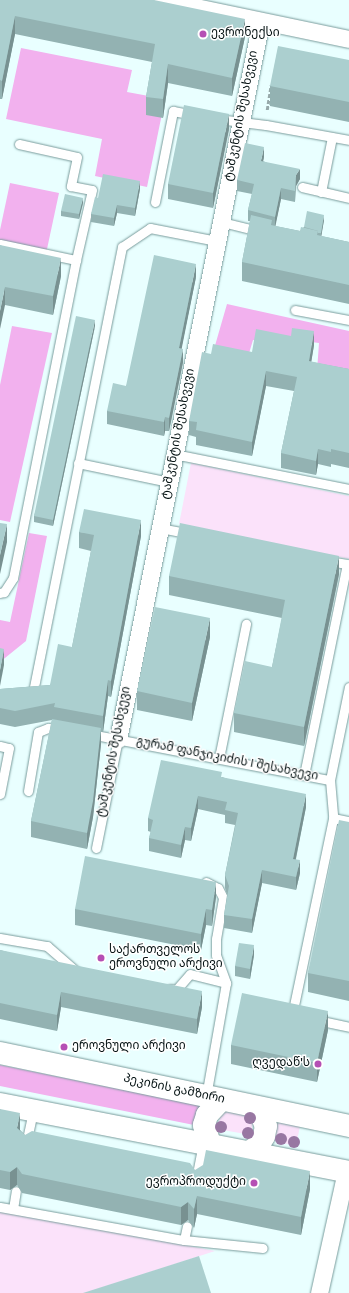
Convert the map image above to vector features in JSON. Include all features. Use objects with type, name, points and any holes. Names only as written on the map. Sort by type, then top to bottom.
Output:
[{"type":"main road","name":"პეკინის გამზირი","points":[[0,1053],[349,1126]]},
{"type":"main road","points":[[207,1144],[204,1125],[214,1098]]},
{"type":"main road","points":[[0,1104],[249,1152],[348,1166]]},
{"type":"main road","points":[[249,1152],[258,1146],[264,1136],[266,1126],[258,1108]]},
{"type":"street","points":[[162,0],[349,38]]},
{"type":"street","name":"ტაშკენტის შესახვევი","points":[[118,739],[261,20]]},
{"type":"street","points":[[319,1293],[348,1166]]},
{"type":"lane","points":[[155,202],[173,111],[241,123],[266,125],[349,140]]},
{"type":"lane","points":[[321,192],[332,137]]},
{"type":"lane","points":[[0,593],[4,592],[13,578],[76,260],[92,190],[71,186],[77,157],[19,144]]},
{"type":"lane","points":[[302,188],[349,198]]},
{"type":"lane","points":[[222,222],[268,233]]},
{"type":"lane","points":[[34,687],[122,247],[150,228],[217,241]]},
{"type":"lane","points":[[0,244],[76,260]]},
{"type":"lane","points":[[295,310],[349,320]]},
{"type":"lane","points":[[174,454],[349,489]]},
{"type":"lane","points":[[78,463],[169,482]]},
{"type":"lane","points":[[160,528],[199,535]]},
{"type":"lane","points":[[304,775],[347,564],[316,558]]},
{"type":"lane","points":[[219,758],[246,624]]},
{"type":"lane","points":[[330,780],[349,687]]},
{"type":"lane","name":"გურამ ფანჯიკიძის I შესახვევი","points":[[28,791],[38,732],[48,728],[118,739],[330,780],[333,818],[301,1016]]},
{"type":"lane","name":"ტაშკენტის შესახვევი","points":[[96,848],[118,739]]},
{"type":"lane","points":[[0,746],[9,748],[0,794]]},
{"type":"lane","points":[[333,818],[349,821]]},
{"type":"lane","points":[[195,880],[218,888],[223,898],[216,938],[216,955],[226,983],[214,1098]]},
{"type":"lane","points":[[0,938],[47,946],[74,971],[82,972]]},
{"type":"lane","points":[[160,987],[176,990],[190,974],[226,983]]},
{"type":"lane","points":[[280,1012],[349,1027]]},
{"type":"lane","points":[[26,1148],[32,1110]]},
{"type":"lane","points":[[196,1182],[207,1144]]},
{"type":"lane","points":[[13,1209],[16,1191]]},
{"type":"lane","points":[[0,1207],[184,1240],[263,1248]]},
{"type":"lane","points":[[184,1240],[187,1226]]},
{"type":"path","points":[[272,80],[266,110],[273,112]]},
{"type":"shaded area","points":[[21,48],[132,70],[127,92],[165,99],[147,187],[95,176],[102,139],[6,119]]},
{"type":"shaded area","points":[[10,183],[59,193],[44,263],[0,254],[0,230]]},
{"type":"shaded area","points":[[227,304],[349,331],[349,373],[317,371],[319,343],[288,339],[286,345],[253,340],[247,360],[212,356]]},
{"type":"shaded area","points":[[12,326],[52,333],[10,522],[0,520],[0,385]]},
{"type":"shaded area","points":[[191,463],[349,496],[349,559],[179,524]]},
{"type":"shaded area","points":[[29,533],[47,536],[26,641],[0,662],[0,620],[10,622]]},
{"type":"shaded area","points":[[0,1065],[203,1106],[199,1126],[0,1086]]},
{"type":"shaded area","points":[[222,1110],[254,1116],[251,1135],[217,1129]]},
{"type":"shaded area","points":[[275,1120],[300,1126],[296,1146],[270,1140]]},
{"type":"shaded area","points":[[0,1208],[215,1251],[85,1293],[0,1293]]},
{"type":"building","points":[[0,0],[154,0],[245,19],[232,78],[168,64],[163,99],[146,97],[155,44],[15,16],[2,81],[0,80]]},
{"type":"building","points":[[278,46],[349,60],[349,102],[270,86]]},
{"type":"building","points":[[184,105],[229,114],[213,193],[168,184]]},
{"type":"building","points":[[245,143],[264,147],[261,161],[300,169],[296,175],[295,191],[281,188],[275,217],[248,210],[254,184],[237,180]]},
{"type":"building","points":[[103,174],[140,181],[135,208],[117,205],[114,218],[91,214],[95,197],[98,198]]},
{"type":"building","points":[[65,194],[83,198],[79,214],[61,211]]},
{"type":"building","points":[[307,211],[324,215],[321,233],[304,227]]},
{"type":"building","points":[[251,215],[272,220],[271,225],[300,231],[301,227],[318,231],[317,235],[349,242],[349,285],[242,262]]},
{"type":"building","points":[[0,245],[61,258],[53,296],[5,287],[0,311]]},
{"type":"building","points":[[154,255],[196,264],[179,348],[183,349],[169,418],[165,417],[164,422],[107,411],[113,383],[126,386]]},
{"type":"building","points":[[76,316],[95,320],[53,520],[34,516]]},
{"type":"building","points":[[292,328],[314,331],[309,361],[349,369],[349,453],[331,449],[331,452],[318,449],[316,461],[281,453],[297,377],[266,371],[252,442],[196,430],[197,422],[189,421],[202,352],[211,354],[213,344],[252,352],[256,329],[291,336]]},
{"type":"building","points":[[84,509],[141,520],[111,681],[108,680],[103,716],[54,707],[55,703],[15,711],[0,708],[0,689],[50,685],[58,644],[72,647],[94,535],[79,532]]},
{"type":"building","points":[[0,523],[7,524],[0,555]]},
{"type":"building","points":[[180,523],[339,556],[304,727],[234,713],[245,661],[272,667],[285,600],[169,576]]},
{"type":"building","points":[[155,607],[210,618],[192,703],[137,691]]},
{"type":"building","points":[[0,648],[4,649],[0,670]]},
{"type":"building","points":[[52,719],[101,728],[93,801],[87,833],[31,821]]},
{"type":"building","points":[[161,760],[222,772],[221,777],[306,794],[293,859],[300,860],[296,877],[262,870],[252,919],[224,915],[229,886],[225,875],[238,813],[225,810],[227,802],[198,796],[191,828],[185,827],[181,845],[149,838],[153,820],[148,818]]},
{"type":"building","points":[[339,820],[349,822],[349,981],[308,973]]},
{"type":"building","points":[[85,856],[216,882],[212,910],[206,909],[201,934],[75,909]]},
{"type":"building","points":[[239,943],[254,945],[250,969],[235,966]]},
{"type":"building","points":[[0,950],[202,991],[197,1019],[61,992],[57,1015],[0,1003]]},
{"type":"building","points":[[242,993],[328,1011],[317,1063],[231,1045]]},
{"type":"building","points":[[0,1109],[20,1113],[17,1128],[25,1135],[32,1131],[190,1163],[195,1170],[203,1165],[206,1150],[310,1171],[301,1217],[197,1196],[194,1209],[188,1202],[181,1207],[22,1174],[17,1167],[10,1172],[0,1170]]},
{"type":"building","points":[[199,1256],[211,1293],[83,1293]]},
{"type":"place","name":"ევრონექსი","points":[[203,34]]},
{"type":"place","name":"საქართველოს ეროვნული არქივი","points":[[101,958]]},
{"type":"place","name":"ეროვნული არქივი","points":[[64,1047]]},
{"type":"place","name":"ღვედაწ'ს","points":[[318,1064]]},
{"type":"place","name":"ევროპროდუქტი","points":[[254,1183]]}]
